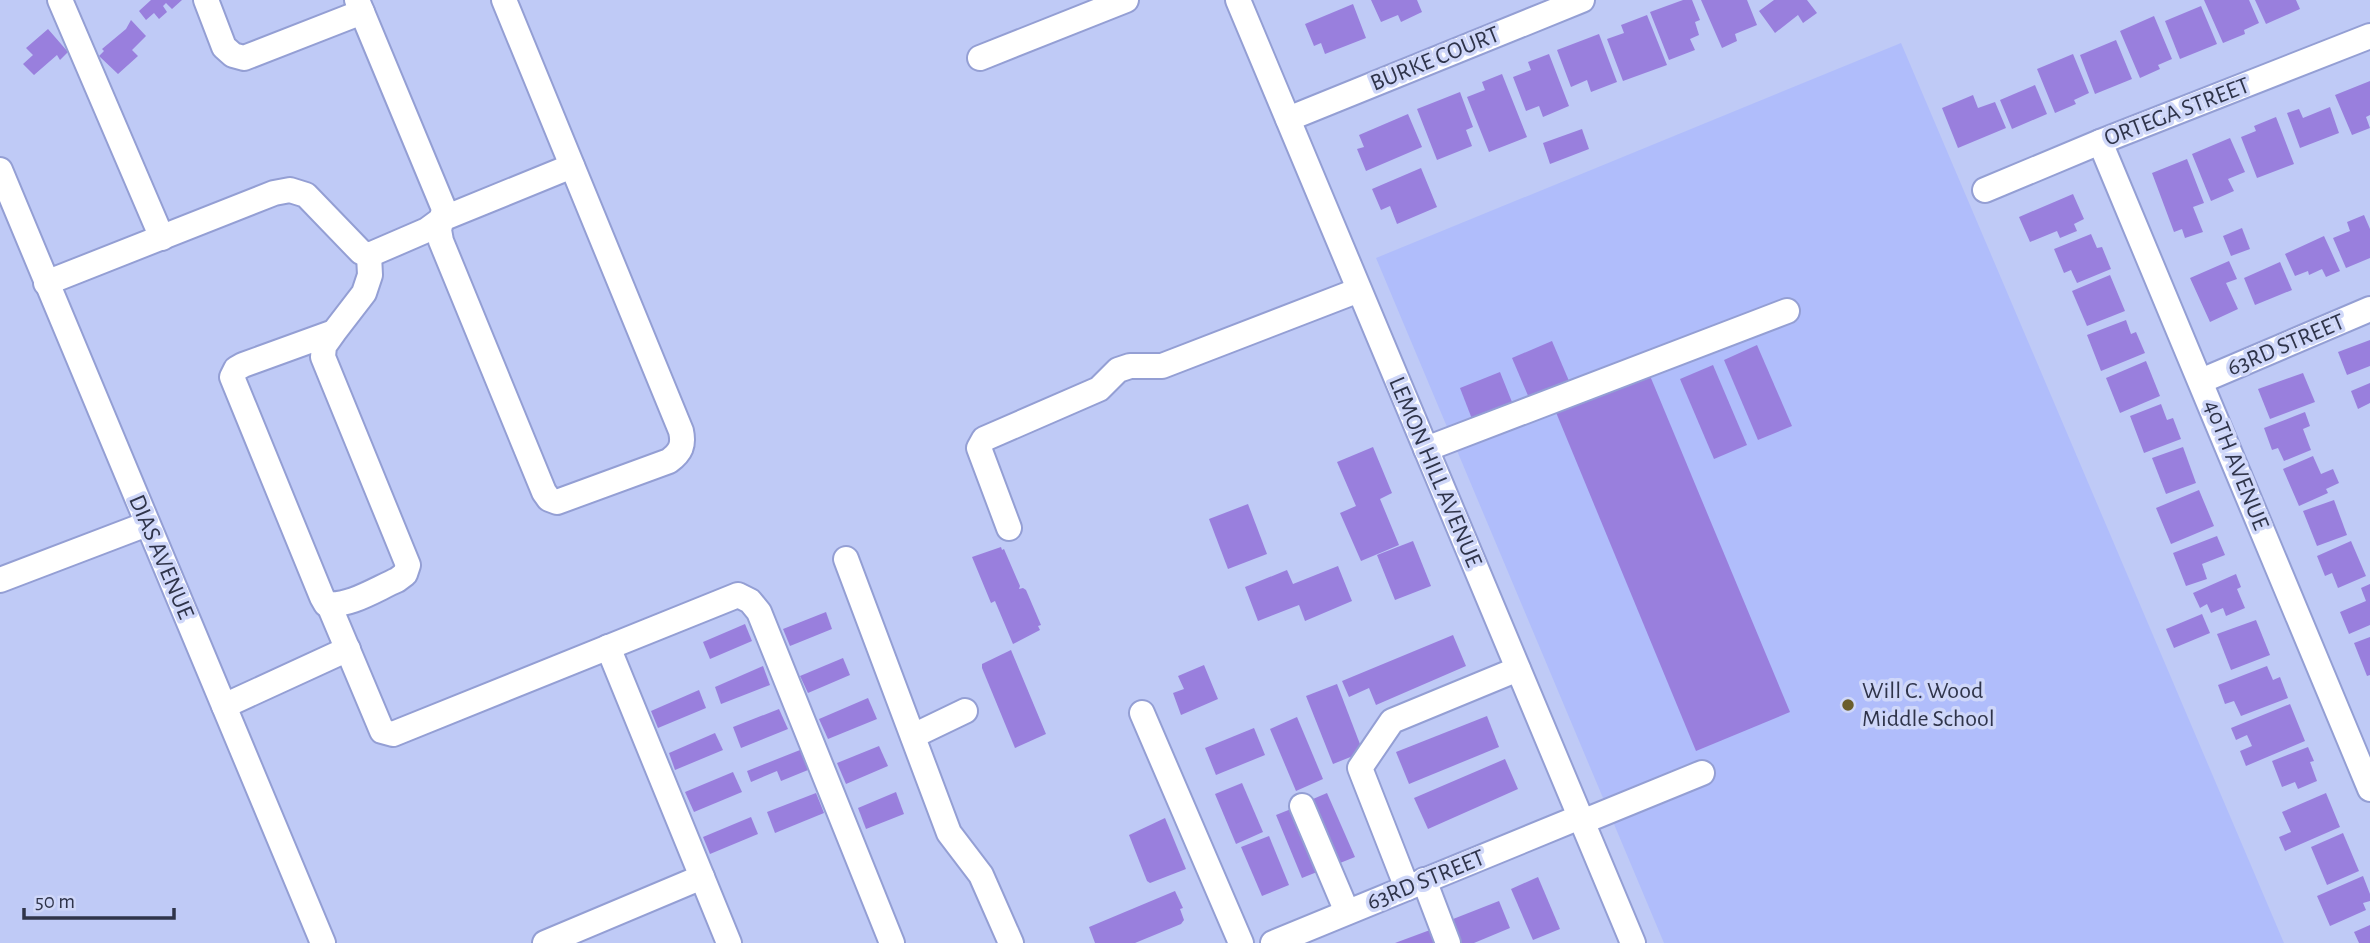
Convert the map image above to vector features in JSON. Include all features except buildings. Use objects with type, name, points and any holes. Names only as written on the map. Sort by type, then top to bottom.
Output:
[{"type":"street","points":[[60,0],[162,238]]},
{"type":"street","points":[[206,0],[225,47],[233,55],[244,58],[360,6],[444,209],[439,230],[442,241],[544,492],[549,499],[557,502],[670,461],[679,454],[683,442],[681,431],[504,0]]},
{"type":"street","points":[[980,58],[1126,0]]},
{"type":"street","name":"LEMON HILL AVENUE","points":[[1238,0],[1633,943]]},
{"type":"street","name":"BURKE COURT","points":[[1288,119],[1582,0]]},
{"type":"street","name":"ORTEGA STREET","points":[[1984,190],[2370,36]]},
{"type":"street","name":"40TH AVENUE","points":[[2100,142],[2370,789]]},
{"type":"street","points":[[46,283],[274,193],[290,190],[306,195],[361,252],[369,255],[427,230],[442,219],[572,166]]},
{"type":"street","name":"DIAS AVENUE","points":[[0,170],[323,943]]},
{"type":"street","points":[[334,332],[243,365],[236,369],[232,377],[322,597],[326,604],[330,605],[341,604],[397,580],[405,574],[408,565],[323,357],[324,346],[364,293],[370,275],[369,255]]},
{"type":"street","points":[[1009,528],[979,448],[984,439],[1099,389],[1118,370],[1130,366],[1162,366],[1359,290]]},
{"type":"street","name":"63RD STREET","points":[[2202,381],[2370,309]]},
{"type":"street","points":[[1426,449],[1787,311]]},
{"type":"street","points":[[0,580],[147,523]]},
{"type":"street","points":[[846,559],[949,833],[981,875],[1011,943]]},
{"type":"street","points":[[330,605],[382,731],[393,734],[738,595],[750,601],[760,611],[892,943]]},
{"type":"street","points":[[608,647],[729,943]]},
{"type":"street","points":[[224,706],[348,649]]},
{"type":"street","points":[[1448,943],[1360,768],[1392,721],[1518,668]]},
{"type":"street","points":[[912,736],[965,711]]},
{"type":"street","points":[[1143,713],[1241,943]]},
{"type":"street","name":"63RD STREET","points":[[1273,943],[1416,884],[1702,773]]},
{"type":"street","points":[[1302,806],[1347,912]]},
{"type":"street","points":[[545,943],[702,877]]},
{"type":"shaded area","points":[[1901,43],[2284,943],[1664,943],[1376,258]]},
{"type":"place","name":"Will C. Wood Middle School","points":[[1848,705]]}]
